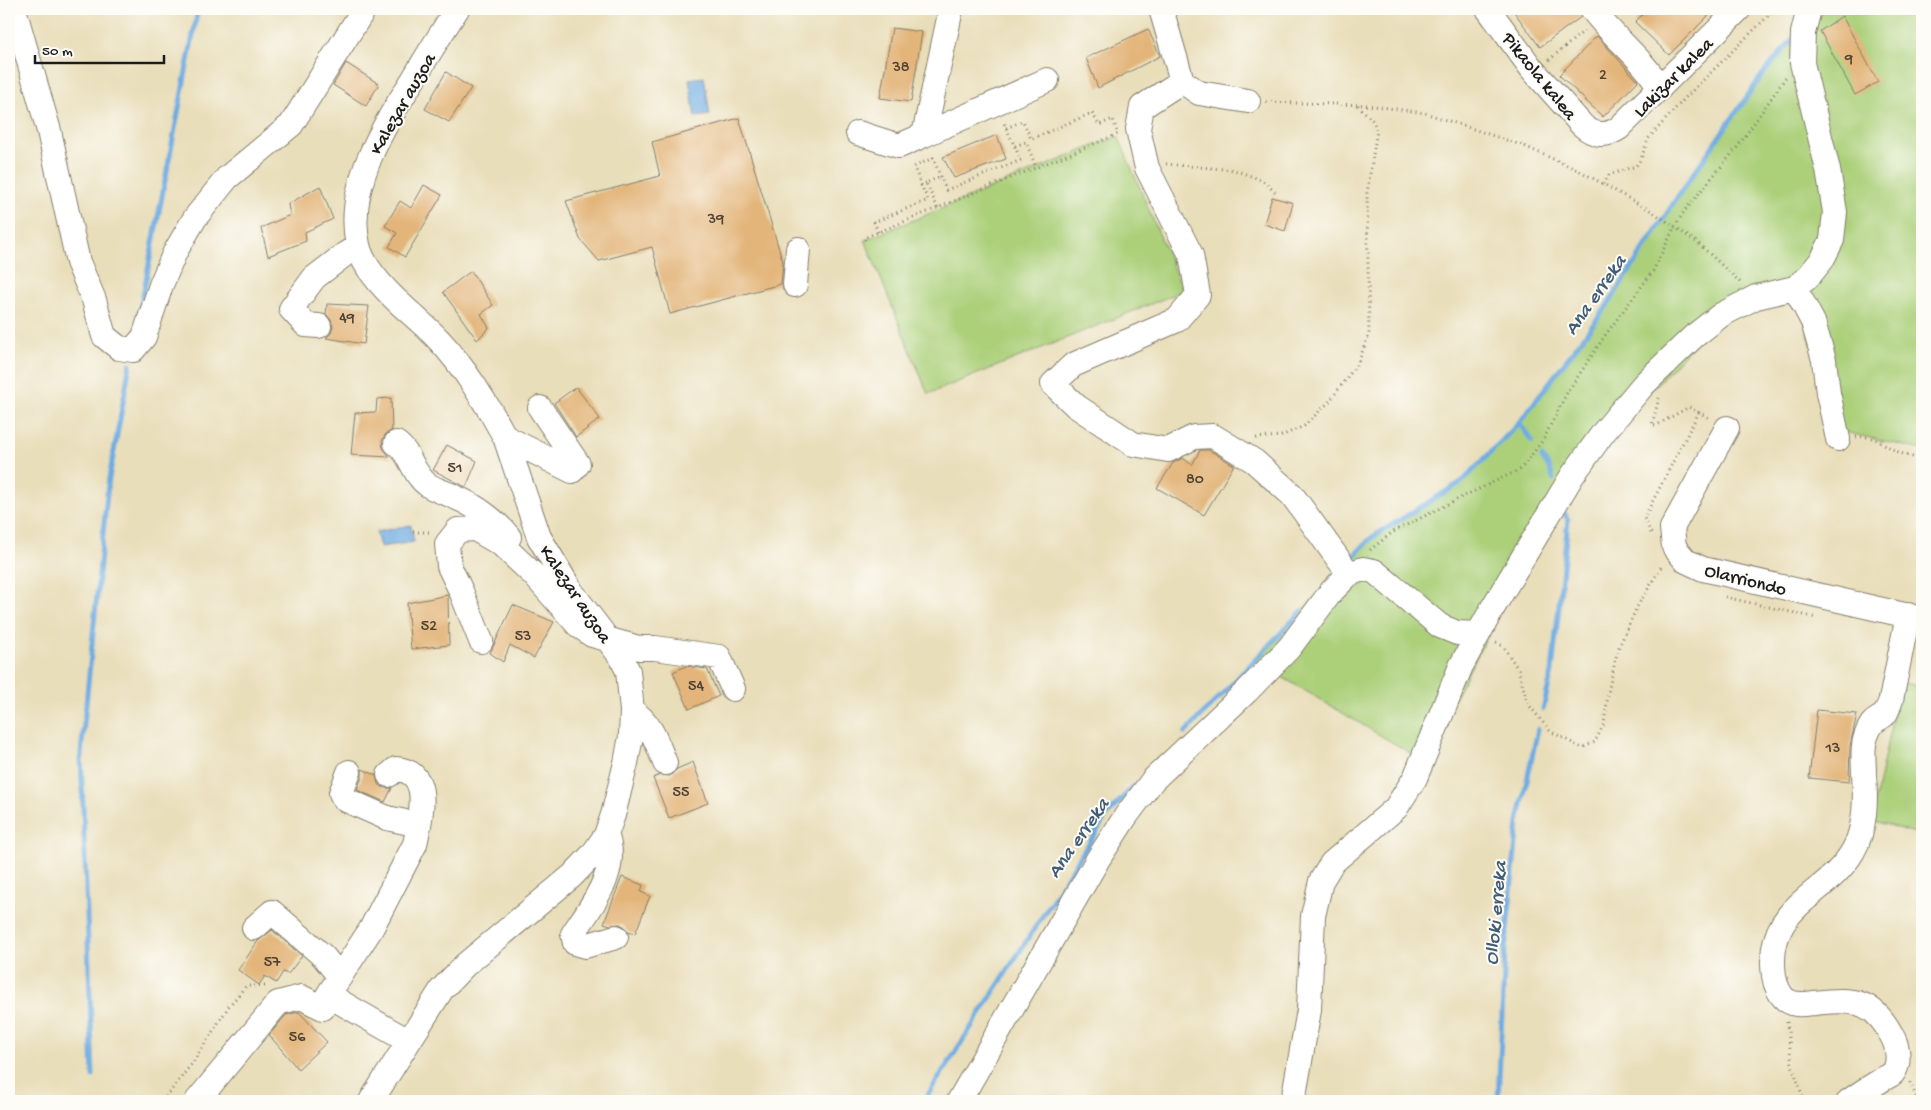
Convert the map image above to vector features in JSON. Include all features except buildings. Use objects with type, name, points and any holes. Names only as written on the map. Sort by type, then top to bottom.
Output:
[{"type":"street","points":[[14,9],[49,130],[78,262],[94,300],[104,336],[119,348],[134,350],[144,337],[161,285],[175,252],[194,218],[227,178],[291,126],[364,9]]},
{"type":"street","name":"Kalezar auzoa","points":[[371,1101],[442,989],[465,965],[572,876],[593,854],[606,835],[626,763],[632,711],[628,671],[609,641],[571,591],[539,537],[505,437],[497,422],[451,353],[375,277],[358,246],[356,223],[359,197],[365,169],[373,149],[388,120],[457,9]]},
{"type":"street","points":[[924,135],[951,9]]},
{"type":"street","points":[[1161,9],[1182,81],[1199,93],[1248,101]]},
{"type":"street","name":"Pikaola kalea","points":[[1488,9],[1535,72],[1582,125],[1587,130],[1600,135]]},
{"type":"street","name":"Lakizar kalea","points":[[1600,135],[1614,132],[1619,128],[1739,9]]},
{"type":"street","points":[[1292,1101],[1309,1010],[1313,916],[1321,882],[1332,863],[1396,808],[1415,778],[1461,666],[1572,476],[1638,391],[1693,337],[1721,315],[1756,297],[1795,288],[1808,277],[1822,260],[1832,240],[1835,212],[1828,170],[1802,63],[1803,42],[1809,9]]},
{"type":"street","points":[[1595,14],[1650,72],[1660,88]]},
{"type":"street","points":[[858,133],[899,146],[1047,80]]},
{"type":"street","points":[[1182,81],[1142,107],[1128,131],[1191,255],[1198,296],[1177,320],[1073,365],[1053,384],[1076,406],[1133,444],[1168,450],[1194,437],[1213,436],[1254,461],[1292,495],[1349,574]]},
{"type":"street","points":[[319,326],[306,325],[291,309],[314,278],[358,246]]},
{"type":"street","points":[[795,285],[798,249]]},
{"type":"street","points":[[1795,288],[1813,322],[1824,360],[1828,393],[1838,439]]},
{"type":"street","points":[[505,437],[572,471],[578,464],[540,408]]},
{"type":"street","name":"Olarriondo","points":[[1727,428],[1672,528],[1674,547],[1686,561],[1703,569],[1915,617]]},
{"type":"street","points":[[396,443],[403,447],[418,476],[428,485],[458,498],[502,529],[509,536],[529,571]]},
{"type":"street","points":[[481,641],[449,566],[447,544],[458,530],[475,529],[501,544],[529,571],[578,625],[592,635],[639,648],[655,648],[719,657],[733,690]]},
{"type":"street","points":[[959,1101],[1054,934],[1126,816],[1153,780],[1247,691],[1289,648],[1331,592],[1349,574],[1363,569],[1374,571],[1440,626],[1457,633],[1478,634]]},
{"type":"street","points":[[1849,1101],[1893,1073],[1897,1064],[1897,1055],[1888,1027],[1878,1013],[1866,1006],[1851,1002],[1833,1001],[1801,1005],[1788,1002],[1781,995],[1774,976],[1774,948],[1790,914],[1804,899],[1844,865],[1854,850],[1862,828],[1866,794],[1863,753],[1865,740],[1873,723],[1886,713],[1915,617]]},
{"type":"street","points":[[632,711],[641,716],[652,731],[665,762]]},
{"type":"street","points":[[197,1101],[278,1003],[301,997],[322,1008],[371,929],[415,844],[423,805],[420,783],[406,769],[396,769],[389,775]]},
{"type":"street","points":[[348,772],[342,793],[344,799],[387,818],[419,826]]},
{"type":"street","points":[[606,835],[610,844],[611,859],[600,892],[573,934],[576,943],[585,946],[616,937]]},
{"type":"street","points":[[254,928],[272,912],[323,956],[334,986],[408,1041]]},
{"type":"path","points":[[1603,184],[1609,176],[1636,166],[1641,159],[1648,139],[1685,98],[1774,9]]},
{"type":"path","points":[[1535,72],[1595,14]]},
{"type":"path","points":[[1349,574],[1373,546],[1393,532],[1521,469],[1544,440],[1567,393],[1606,334],[1653,271],[1674,226],[1739,145],[1803,42]]},
{"type":"path","points":[[1248,101],[1358,105],[1426,113],[1524,146],[1580,171],[1654,212],[1698,243],[1756,297]]},
{"type":"path","points":[[1250,438],[1281,436],[1304,426],[1329,402],[1358,363],[1369,334],[1367,192],[1378,130],[1373,121],[1358,105]]},
{"type":"path","points":[[865,240],[864,238],[878,232],[1128,131],[1113,119],[1099,124],[1092,113],[1031,139],[1023,121],[1006,128]]},
{"type":"path","points":[[878,232],[874,222],[928,200],[914,167],[932,158],[946,190],[1021,160],[1001,116]]},
{"type":"path","points":[[1014,146],[1026,142],[1036,167]]},
{"type":"path","points":[[1146,165],[1176,164],[1234,170],[1262,180],[1275,192]]},
{"type":"path","points":[[921,185],[941,176]]},
{"type":"path","points":[[926,183],[938,208]]},
{"type":"path","points":[[1658,370],[1664,377],[1652,425],[1657,425],[1689,407],[1727,428]]},
{"type":"path","points":[[1838,439],[1864,436],[1878,439],[1895,450],[1922,460]]},
{"type":"path","points":[[1478,634],[1503,646],[1518,669],[1528,704],[1550,730],[1582,748],[1595,742],[1604,724],[1609,688],[1618,649],[1637,607],[1666,562]]},
{"type":"path","points":[[1788,1002],[1787,1024],[1792,1065],[1804,1101]]},
{"type":"green space","points":[[1809,9],[1922,9],[1922,450],[1836,430],[1795,288],[1721,315],[1572,476],[1422,760],[1255,661],[1371,538],[1463,481],[1519,423],[1607,306],[1682,190],[1763,74],[1804,26]]},
{"type":"green space","points":[[1118,136],[1183,291],[928,394],[865,240]]},
{"type":"green space","points":[[1900,682],[1922,687],[1922,835],[1871,820]]},
{"type":"water","points":[[704,77],[710,115],[695,117],[689,79]]},
{"type":"water","points":[[411,525],[414,542],[380,547],[376,532]]},
{"type":"waterway","points":[[139,316],[198,9]]},
{"type":"waterway","name":"Ana erreka","points":[[1354,556],[1371,538],[1463,481],[1519,423],[1607,306],[1682,190],[1763,74],[1794,38]]},
{"type":"waterway","points":[[93,1076],[81,754],[108,484],[130,364]]},
{"type":"waterway","name":"Olloki erreka","points":[[1519,423],[1532,441]]},
{"type":"waterway","name":"Olloki erreka","points":[[1542,457],[1550,469],[1553,479]]},
{"type":"waterway","name":"Olloki erreka","points":[[1543,709],[1552,672],[1568,520],[1565,514]]},
{"type":"waterway","name":"Ana erreka","points":[[1185,733],[1302,611]]},
{"type":"waterway","name":"Olloki erreka","points":[[1498,1101],[1505,949],[1518,822],[1538,729]]},
{"type":"waterway","name":"Ana erreka","points":[[924,1101],[1107,815],[1134,786]]}]
